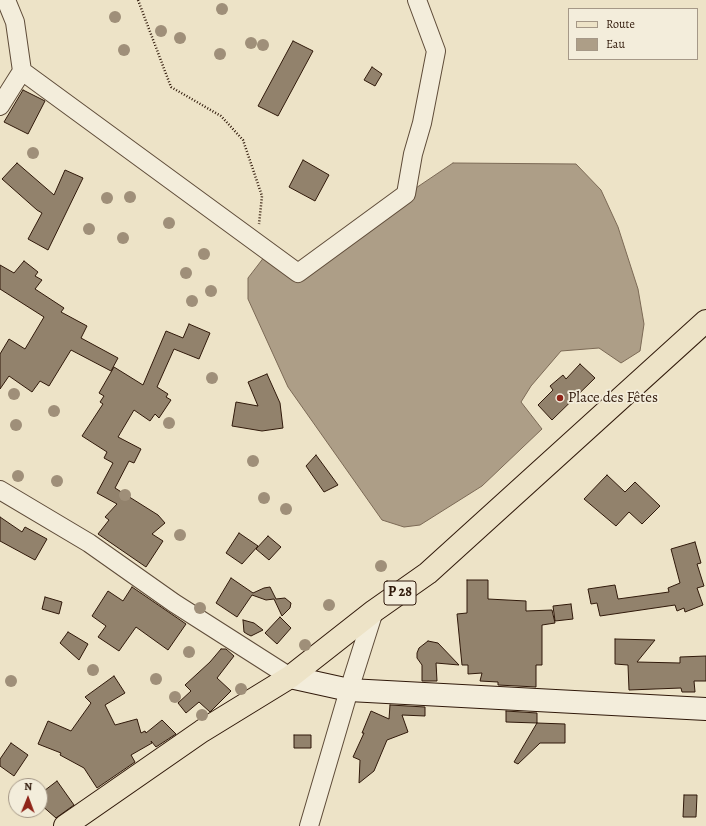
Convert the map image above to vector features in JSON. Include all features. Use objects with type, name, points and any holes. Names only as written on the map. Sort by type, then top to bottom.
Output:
[{"type":"main road","name":"P 28","points":[[65,826],[202,731],[290,677],[374,611],[428,573],[706,321]]},
{"type":"main road","points":[[290,677],[348,690],[706,709]]},
{"type":"street","points":[[0,106],[22,71],[15,22],[6,0]]},
{"type":"street","points":[[22,71],[255,240],[298,273],[406,194],[413,154],[422,123],[436,51],[417,0]]},
{"type":"street","points":[[0,490],[89,543],[174,603],[290,677]]},
{"type":"street","points":[[309,826],[348,690],[374,611]]},
{"type":"path","points":[[138,0],[170,87],[221,116],[243,140],[262,196],[258,232],[255,240]]},
{"type":"water","points":[[453,163],[576,164],[601,190],[618,227],[638,289],[644,324],[640,351],[621,363],[599,348],[561,351],[531,386],[521,402],[542,429],[482,486],[420,525],[404,527],[382,520],[288,387],[248,299],[248,278],[268,252],[299,274],[407,194]]},
{"type":"building","points":[[293,41],[313,51],[278,116],[258,106]]},
{"type":"building","points":[[372,67],[382,74],[375,86],[364,80]]},
{"type":"building","points":[[23,90],[45,101],[28,134],[4,122]]},
{"type":"building","points":[[303,160],[329,175],[315,201],[289,187]]},
{"type":"building","points":[[17,163],[54,195],[65,170],[83,178],[48,250],[28,239],[42,213],[2,179]]},
{"type":"building","points":[[24,261],[38,272],[35,276],[42,280],[35,289],[64,308],[61,312],[87,326],[81,338],[118,358],[111,371],[71,350],[49,386],[40,381],[32,392],[9,376],[0,389],[0,354],[9,339],[25,349],[44,317],[0,289],[0,265],[14,273]]},
{"type":"building","points":[[189,324],[210,333],[199,359],[174,349],[157,387],[168,394],[166,397],[171,400],[159,418],[155,414],[150,421],[134,410],[118,437],[141,449],[134,463],[129,461],[115,488],[158,515],[165,523],[152,534],[163,541],[146,567],[98,534],[109,520],[105,517],[117,504],[97,493],[113,463],[104,458],[107,452],[82,436],[103,404],[100,402],[104,396],[99,393],[114,367],[143,385],[166,331],[183,338]]},
{"type":"building","name":"Place des Fêtes","points":[[580,364],[595,378],[552,420],[538,405],[553,390],[550,386],[563,375],[566,379]]},
{"type":"building","points":[[267,374],[280,403],[283,428],[262,431],[232,426],[236,402],[258,406],[248,382]]},
{"type":"building","points":[[316,455],[338,485],[324,492],[306,466]]},
{"type":"building","points":[[607,475],[625,492],[635,482],[660,506],[642,524],[629,512],[616,526],[584,499]]},
{"type":"building","points":[[0,517],[22,532],[25,527],[47,539],[35,560],[0,541]]},
{"type":"building","points":[[239,533],[258,546],[242,564],[226,553]]},
{"type":"building","points":[[268,536],[281,547],[269,560],[256,549]]},
{"type":"building","points":[[695,542],[701,563],[697,564],[704,586],[697,588],[703,605],[685,612],[684,608],[677,611],[675,605],[600,616],[597,603],[591,604],[588,589],[615,585],[618,599],[669,592],[668,588],[680,583],[671,549]]},
{"type":"building","points":[[231,578],[253,593],[270,587],[276,599],[285,598],[291,603],[290,608],[282,616],[274,599],[266,600],[252,595],[237,617],[216,603]]},
{"type":"building","points":[[467,580],[488,580],[488,599],[526,601],[526,611],[552,610],[555,623],[542,625],[542,665],[536,665],[536,687],[498,685],[498,682],[480,681],[482,673],[468,674],[468,665],[462,665],[457,614],[467,613]]},
{"type":"building","points":[[132,587],[186,624],[168,650],[136,627],[119,651],[98,637],[106,626],[92,616],[108,591],[123,601]]},
{"type":"building","points":[[45,597],[62,602],[59,614],[42,609]]},
{"type":"building","points":[[571,604],[573,619],[555,621],[553,606]]},
{"type":"building","points":[[280,617],[291,628],[277,644],[265,633]]},
{"type":"building","points":[[243,620],[254,623],[263,630],[251,636],[247,634],[244,632]]},
{"type":"building","points":[[68,632],[88,644],[79,660],[60,643]]},
{"type":"building","points":[[615,639],[655,640],[637,662],[680,663],[680,657],[706,656],[706,681],[694,681],[695,692],[682,692],[681,688],[629,690],[628,665],[615,664]]},
{"type":"building","points":[[428,641],[438,643],[459,665],[436,663],[437,681],[422,681],[422,665],[417,658],[417,653],[419,648]]},
{"type":"building","points":[[221,649],[226,649],[234,656],[217,678],[231,691],[210,712],[199,702],[186,713],[178,703],[191,691],[185,685],[210,662]]},
{"type":"building","points":[[114,676],[125,693],[105,705],[115,725],[137,719],[141,733],[145,731],[146,733],[162,720],[176,734],[156,747],[151,741],[152,743],[131,755],[135,762],[97,788],[84,768],[60,755],[61,753],[38,744],[48,721],[71,731],[91,703],[85,697]]},
{"type":"building","points":[[390,705],[425,707],[425,716],[402,715],[408,732],[387,740],[374,771],[359,783],[360,760],[353,757],[364,733],[362,733],[371,711],[389,719]]},
{"type":"building","points":[[506,711],[537,713],[537,723],[506,722]]},
{"type":"building","points":[[537,723],[565,724],[565,743],[540,743],[518,764],[514,762]]},
{"type":"building","points":[[294,735],[311,735],[311,748],[294,748]]},
{"type":"building","points":[[11,743],[28,755],[14,776],[0,766],[0,759]]},
{"type":"building","points":[[57,781],[74,805],[56,818],[48,811],[48,788]]},
{"type":"building","points":[[684,795],[697,795],[696,817],[683,817]]},
{"type":"place","name":"Place des Fêtes","points":[[560,398]]}]
